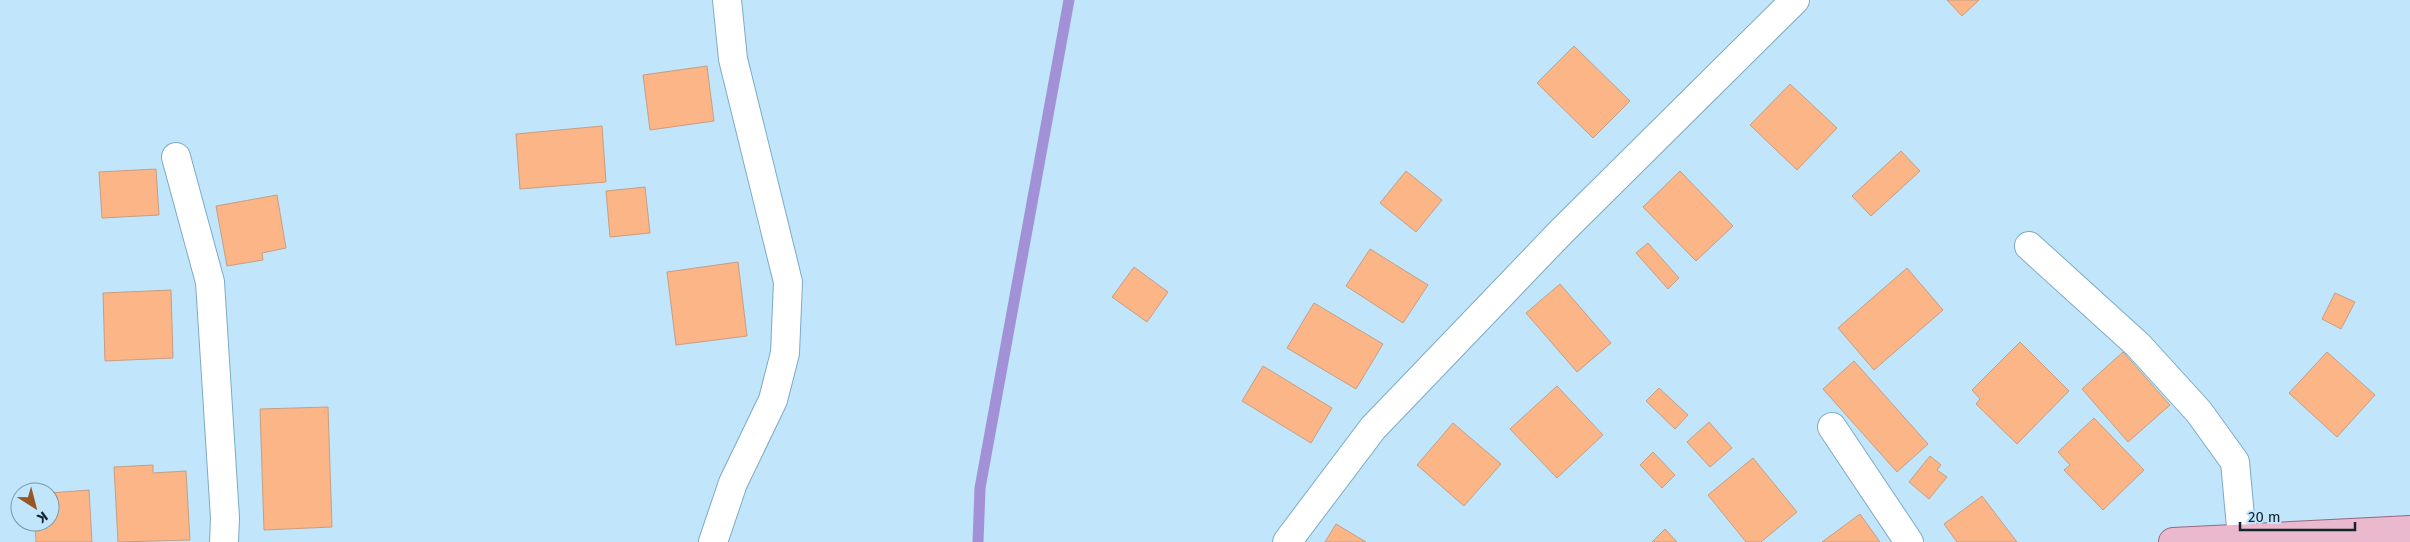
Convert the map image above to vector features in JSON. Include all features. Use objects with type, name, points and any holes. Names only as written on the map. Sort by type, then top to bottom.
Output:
[{"type":"main road","points":[[2173,542],[2410,530]]},
{"type":"street","points":[[713,542],[733,483],[773,400],[785,353],[788,282],[733,59],[727,0]]},
{"type":"street","points":[[1287,542],[1373,428],[1561,232],[1795,0]]},
{"type":"street","points":[[176,157],[210,282],[225,518],[224,542]]},
{"type":"street","points":[[2029,246],[2138,345],[2204,420],[2235,462],[2242,538]]},
{"type":"street","points":[[1832,427],[1909,542]]},
{"type":"building","points":[[1947,0],[1979,0],[1962,16]]},
{"type":"building","points":[[1574,46],[1630,101],[1593,138],[1537,83]]},
{"type":"building","points":[[707,66],[714,121],[650,130],[643,75]]},
{"type":"building","points":[[1790,84],[1837,128],[1797,170],[1750,125]]},
{"type":"building","points":[[602,126],[606,182],[520,189],[516,134]]},
{"type":"building","points":[[1901,151],[1920,171],[1871,216],[1852,196]]},
{"type":"building","points":[[156,169],[159,215],[102,218],[99,172]]},
{"type":"building","points":[[1406,171],[1442,200],[1416,232],[1380,203]]},
{"type":"building","points":[[1680,171],[1733,226],[1696,261],[1643,207]]},
{"type":"building","points":[[645,187],[650,233],[610,237],[606,191]]},
{"type":"building","points":[[277,195],[286,248],[262,253],[263,260],[227,266],[216,206]]},
{"type":"building","points":[[1648,243],[1679,278],[1668,289],[1636,253]]},
{"type":"building","points":[[1370,249],[1428,285],[1403,323],[1346,286]]},
{"type":"building","points":[[738,262],[747,336],[676,345],[667,272]]},
{"type":"building","points":[[1134,267],[1168,292],[1147,322],[1112,297]]},
{"type":"building","points":[[1907,268],[1943,310],[1874,370],[1838,328]]},
{"type":"building","points":[[1560,284],[1611,343],[1577,372],[1526,313]]},
{"type":"building","points":[[171,290],[173,358],[105,361],[103,293]]},
{"type":"building","points":[[2335,293],[2355,302],[2341,329],[2322,319]]},
{"type":"building","points":[[1314,303],[1383,344],[1356,389],[1287,348]]},
{"type":"building","points":[[2020,342],[2069,391],[2017,444],[1976,404],[1980,399],[1972,390]]},
{"type":"building","points":[[2123,352],[2170,405],[2128,442],[2082,389]]},
{"type":"building","points":[[2327,352],[2375,395],[2337,437],[2289,393]]},
{"type":"building","points":[[1854,361],[1928,444],[1897,472],[1823,389]]},
{"type":"building","points":[[1263,366],[1332,408],[1311,443],[1242,401]]},
{"type":"building","points":[[1557,386],[1603,435],[1557,478],[1510,429]]},
{"type":"building","points":[[1659,388],[1688,415],[1675,429],[1646,401]]},
{"type":"building","points":[[328,407],[332,527],[264,530],[260,409]]},
{"type":"building","points":[[2094,418],[2144,470],[2103,510],[2064,470],[2070,465],[2058,452]]},
{"type":"building","points":[[1709,422],[1732,448],[1710,467],[1687,442]]},
{"type":"building","points":[[1453,423],[1501,464],[1464,506],[1417,465]]},
{"type":"building","points":[[1653,452],[1675,475],[1662,488],[1640,465]]},
{"type":"building","points":[[1930,456],[1941,465],[1937,470],[1947,477],[1929,499],[1909,482]]},
{"type":"building","points":[[1753,458],[1797,512],[1761,542],[1746,542],[1708,495]]},
{"type":"building","points":[[153,465],[153,473],[186,471],[190,540],[118,542],[114,467]]},
{"type":"building","points":[[89,490],[92,542],[36,542],[36,532],[60,532],[60,492]]},
{"type":"building","points":[[1982,496],[2017,542],[1957,542],[1944,524]]},
{"type":"building","points":[[1860,514],[1880,542],[1822,542]]},
{"type":"building","points":[[1336,524],[1366,542],[1325,542]]},
{"type":"building","points":[[1665,529],[1677,542],[1652,542]]},
{"type":"waterway","points":[[978,542],[980,488],[1069,0]]}]
